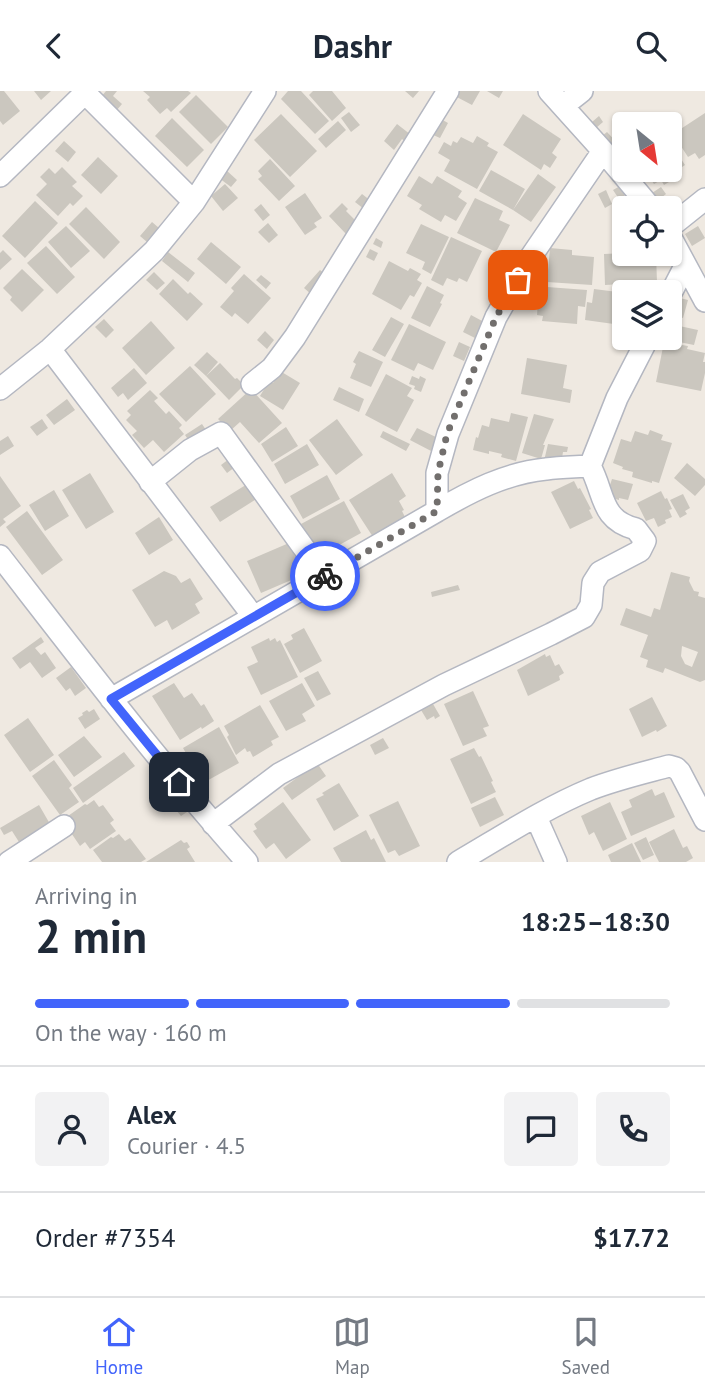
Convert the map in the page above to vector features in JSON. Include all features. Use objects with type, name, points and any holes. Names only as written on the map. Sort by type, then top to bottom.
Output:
[{"type":"street","points":[[0,389],[50,349],[154,251],[194,202],[265,91]]},
{"type":"street","points":[[252,384],[272,368],[295,337],[447,91]]},
{"type":"street","points":[[582,91],[556,99],[641,196]]},
{"type":"street","points":[[0,176],[85,92],[194,202]]},
{"type":"street","points":[[437,511],[438,473],[447,434],[496,317],[528,261],[603,151]]},
{"type":"street","points":[[682,217],[705,199]]},
{"type":"street","points":[[682,260],[705,301]]},
{"type":"street","points":[[678,280],[685,266]]},
{"type":"street","points":[[50,349],[253,616]]},
{"type":"street","points":[[590,467],[617,398],[642,350]]},
{"type":"street","points":[[150,482],[190,450],[221,433],[324,576]]},
{"type":"street","points":[[111,699],[470,492],[505,478],[544,469],[590,467]]},
{"type":"street","points":[[213,824],[279,773],[443,685],[583,617],[591,605],[593,583],[600,572],[640,551],[645,541],[636,529],[624,526],[608,513],[590,467]]},
{"type":"street","points":[[0,556],[111,699],[247,862]]},
{"type":"street","points":[[458,862],[536,817],[590,790],[669,766],[680,772],[705,820]]},
{"type":"street","points":[[536,817],[556,862]]},
{"type":"street","points":[[9,862],[64,826]]},
{"type":"building","points":[[0,91],[4,91],[20,111],[3,125],[0,121]]},
{"type":"building","points":[[34,91],[51,91],[41,100]]},
{"type":"building","points":[[106,91],[117,91],[113,96],[122,104],[116,111],[101,97]]},
{"type":"building","points":[[143,91],[191,93],[171,112],[167,108],[160,114],[147,100],[150,97]]},
{"type":"building","points":[[288,91],[301,91],[329,121],[315,134],[281,99]]},
{"type":"building","points":[[313,91],[332,91],[346,108],[332,121],[309,95]]},
{"type":"building","points":[[405,91],[419,91],[413,98]]},
{"type":"building","points":[[455,91],[480,91],[472,105],[453,95]]},
{"type":"building","points":[[487,91],[503,91],[499,98]]},
{"type":"building","points":[[196,95],[228,127],[211,144],[179,112]]},
{"type":"building","points":[[349,112],[360,125],[351,132],[341,118]]},
{"type":"building","points":[[705,113],[705,155],[699,159],[695,153],[688,157],[682,148],[682,128]]},
{"type":"building","points":[[281,114],[317,151],[290,177],[254,140]]},
{"type":"building","points":[[523,114],[561,139],[552,153],[557,157],[550,168],[544,164],[541,170],[503,145]]},
{"type":"building","points":[[599,116],[603,122],[596,128],[592,122]]},
{"type":"building","points":[[172,118],[204,150],[187,167],[155,136]]},
{"type":"building","points":[[439,118],[448,123],[440,138],[431,134]]},
{"type":"building","points":[[338,121],[346,130],[326,148],[318,139]]},
{"type":"building","points":[[397,124],[415,138],[409,145],[402,139],[394,150],[384,141]]},
{"type":"building","points":[[607,132],[612,137],[612,148],[602,136]]},
{"type":"building","points":[[477,136],[498,152],[477,189],[444,171],[450,160],[438,153],[444,142],[451,146],[453,141],[457,143],[461,137],[473,143]]},
{"type":"building","points":[[64,141],[76,152],[68,162],[55,151]]},
{"type":"building","points":[[98,157],[118,176],[101,194],[81,175]]},
{"type":"building","points":[[270,159],[295,186],[279,201],[258,179],[262,176],[258,171]]},
{"type":"building","points":[[62,167],[77,182],[72,186],[83,196],[73,206],[70,203],[58,216],[36,195],[47,184],[40,177],[49,168],[55,174]]},
{"type":"building","points":[[226,170],[237,180],[231,187],[219,178]]},
{"type":"building","points":[[491,170],[525,189],[513,210],[479,191]]},
{"type":"building","points":[[538,174],[556,187],[531,222],[513,210]]},
{"type":"building","points":[[419,176],[432,184],[437,176],[462,191],[458,197],[467,203],[456,221],[445,215],[441,222],[419,209],[422,205],[407,196]]},
{"type":"building","points":[[225,184],[238,198],[223,211],[211,196]]},
{"type":"building","points":[[622,185],[627,194],[617,196],[613,190]]},
{"type":"building","points":[[661,187],[666,194],[654,196],[652,193]]},
{"type":"building","points":[[606,190],[612,204],[605,208],[598,194]]},
{"type":"building","points":[[305,193],[322,218],[314,223],[317,227],[305,235],[285,207]]},
{"type":"building","points":[[362,194],[371,201],[364,209],[355,202]]},
{"type":"building","points":[[475,198],[503,211],[499,220],[510,225],[496,252],[457,233]]},
{"type":"building","points":[[35,201],[58,223],[25,258],[2,236]]},
{"type":"building","points":[[342,203],[357,222],[346,234],[329,216]]},
{"type":"building","points":[[261,204],[270,215],[263,221],[254,210]]},
{"type":"building","points":[[86,207],[120,242],[104,259],[69,224]]},
{"type":"building","points":[[152,222],[159,228],[147,242],[140,236]]},
{"type":"building","points":[[268,223],[278,235],[269,243],[258,232]]},
{"type":"building","points":[[421,224],[449,237],[431,274],[422,269],[425,262],[406,253]]},
{"type":"building","points":[[66,226],[90,251],[71,268],[48,242]]},
{"type":"building","points":[[698,226],[705,238],[692,246],[685,234]]},
{"type":"building","points":[[451,237],[482,251],[467,282],[459,278],[457,282],[447,278],[443,286],[431,280]]},
{"type":"building","points":[[376,238],[383,242],[381,248],[373,244]]},
{"type":"building","points":[[211,242],[241,267],[226,284],[197,259]]},
{"type":"building","points":[[46,246],[75,277],[57,294],[27,263]]},
{"type":"building","points":[[550,248],[572,250],[572,255],[594,257],[592,285],[547,282]]},
{"type":"building","points":[[370,249],[378,253],[374,261],[366,257]]},
{"type":"building","points":[[3,250],[12,259],[0,270],[0,253]]},
{"type":"building","points":[[168,252],[195,273],[188,282],[162,261]]},
{"type":"building","points":[[604,254],[612,254],[612,266],[656,266],[657,280],[612,280],[612,285],[605,285]]},
{"type":"building","points":[[389,261],[408,271],[410,268],[421,274],[417,280],[422,283],[414,297],[410,295],[401,310],[372,294]]},
{"type":"building","points":[[22,269],[44,290],[22,312],[3,288]]},
{"type":"building","points":[[320,270],[329,277],[312,295],[304,288]]},
{"type":"building","points":[[154,272],[165,283],[157,290],[146,280]]},
{"type":"building","points":[[244,274],[271,298],[248,324],[235,313],[232,317],[220,307],[234,291],[231,288]]},
{"type":"building","points":[[261,275],[271,283],[266,289],[256,280]]},
{"type":"building","points":[[173,279],[203,304],[187,321],[159,294]]},
{"type":"building","points":[[427,286],[444,295],[430,327],[411,318]]},
{"type":"building","points":[[547,287],[587,290],[585,307],[578,306],[577,324],[542,321],[543,316],[537,315],[538,301],[546,301]]},
{"type":"building","points":[[594,289],[612,291],[612,324],[585,320],[587,302],[592,303]]},
{"type":"building","points":[[682,298],[688,300],[682,318]]},
{"type":"building","points":[[471,315],[484,322],[475,338],[463,332]]},
{"type":"building","points":[[391,317],[404,324],[385,357],[372,350]]},
{"type":"building","points":[[104,319],[114,330],[106,338],[95,327]]},
{"type":"building","points":[[151,321],[175,348],[146,375],[122,348]]},
{"type":"building","points":[[409,324],[446,342],[433,370],[418,363],[414,371],[391,360]]},
{"type":"building","points":[[682,327],[698,330],[694,345],[682,343]]},
{"type":"building","points":[[265,331],[274,340],[267,349],[257,340]]},
{"type":"building","points":[[459,342],[470,347],[464,361],[453,356]]},
{"type":"building","points":[[682,345],[688,346],[687,349],[705,353],[701,391],[656,382],[662,350],[682,350]]},
{"type":"building","points":[[359,351],[383,362],[371,387],[350,378],[356,364],[353,362]]},
{"type":"building","points":[[207,352],[218,362],[206,376],[194,365]]},
{"type":"building","points":[[527,358],[567,365],[563,388],[572,390],[570,403],[521,394]]},
{"type":"building","points":[[220,363],[244,385],[229,400],[206,376]]},
{"type":"building","points":[[190,366],[216,394],[186,422],[159,394]]},
{"type":"building","points":[[134,368],[147,383],[128,400],[123,393],[118,397],[111,388]]},
{"type":"building","points":[[280,371],[300,383],[283,410],[260,396],[269,381],[273,383]]},
{"type":"building","points":[[386,374],[412,388],[407,396],[414,400],[397,432],[365,415]]},
{"type":"building","points":[[412,376],[426,379],[421,392],[409,384]]},
{"type":"building","points":[[339,387],[364,399],[359,412],[333,400]]},
{"type":"building","points":[[251,389],[282,423],[259,443],[240,422],[230,431],[218,419]]},
{"type":"building","points":[[150,390],[158,398],[154,401],[166,414],[169,411],[182,425],[179,428],[184,434],[164,452],[153,440],[144,448],[132,435],[137,431],[126,420],[131,415],[127,411]]},
{"type":"building","points":[[67,399],[75,410],[54,425],[46,415]]},
{"type":"building","points":[[511,413],[528,417],[516,461],[501,457],[502,454],[473,450],[482,425],[489,427],[491,418],[509,422]]},
{"type":"building","points":[[534,414],[554,419],[543,445],[541,459],[522,453]]},
{"type":"building","points":[[42,419],[48,428],[37,436],[30,427]]},
{"type":"building","points":[[337,419],[363,455],[336,475],[309,440]]},
{"type":"building","points":[[202,424],[208,433],[191,444],[185,435]]},
{"type":"building","points":[[286,427],[298,446],[272,462],[261,444]]},
{"type":"building","points":[[417,428],[440,439],[433,452],[410,440]]},
{"type":"building","points":[[650,430],[663,435],[661,440],[672,443],[659,483],[632,477],[633,472],[613,463],[621,439],[631,442],[635,431],[648,435]]},
{"type":"building","points":[[383,431],[410,444],[406,451],[380,437]]},
{"type":"building","points":[[8,436],[14,446],[0,455],[0,441]]},
{"type":"building","points":[[307,444],[319,465],[285,484],[274,464]]},
{"type":"building","points":[[548,444],[568,447],[567,452],[563,452],[561,464],[544,461]]},
{"type":"building","points":[[229,459],[235,467],[227,473],[221,465]]},
{"type":"building","points":[[687,463],[705,479],[705,485],[695,496],[674,478]]},
{"type":"building","points":[[90,473],[114,512],[86,529],[62,490]]},
{"type":"building","points":[[392,473],[406,496],[399,501],[405,517],[373,537],[349,500]]},
{"type":"building","points":[[327,475],[340,499],[303,519],[290,496]]},
{"type":"building","points":[[0,476],[21,506],[3,519],[6,522],[0,527]]},
{"type":"building","points":[[612,479],[633,484],[628,500],[605,496]]},
{"type":"building","points":[[574,481],[591,509],[589,510],[593,518],[570,529],[551,492]]},
{"type":"building","points":[[249,483],[258,498],[220,522],[210,507]]},
{"type":"building","points":[[54,490],[69,516],[45,531],[29,505]]},
{"type":"building","points":[[661,491],[672,509],[669,510],[672,517],[658,527],[654,518],[646,521],[637,503]]},
{"type":"building","points":[[683,494],[690,508],[685,511],[687,514],[680,518],[670,500]]},
{"type":"building","points":[[344,501],[361,533],[332,549],[330,544],[316,551],[301,524]]},
{"type":"building","points":[[27,511],[63,560],[42,575],[6,527]]},
{"type":"building","points":[[159,517],[173,540],[149,555],[135,533]]},
{"type":"building","points":[[289,543],[303,575],[261,593],[247,561]]},
{"type":"building","points":[[164,571],[176,576],[181,583],[190,578],[203,599],[195,604],[200,613],[172,630],[167,620],[155,627],[132,590]]},
{"type":"building","points":[[671,572],[690,577],[694,591],[705,598],[705,680],[700,682],[665,668],[663,673],[646,667],[648,660],[640,657],[648,635],[620,625],[626,608],[651,617],[654,608],[660,610]],"holes":[[[682,646],[698,652],[692,667],[685,664],[681,656]]]},
{"type":"building","points":[[458,585],[460,590],[432,597],[431,592]]},
{"type":"building","points":[[304,628],[322,661],[300,673],[284,644],[293,639],[291,635]]},
{"type":"building","points":[[41,637],[44,642],[35,648],[41,655],[45,652],[56,668],[42,678],[30,662],[20,669],[12,658]]},
{"type":"building","points":[[269,638],[270,641],[275,638],[277,642],[280,640],[298,677],[261,695],[247,667],[258,662],[251,647]]},
{"type":"building","points":[[545,654],[546,657],[550,655],[555,666],[559,664],[564,673],[559,676],[560,680],[528,696],[517,670]]},
{"type":"building","points":[[71,667],[86,688],[75,696],[70,688],[66,691],[56,678]]},
{"type":"building","points":[[318,671],[331,694],[317,701],[304,678]]},
{"type":"building","points":[[174,683],[184,698],[192,693],[201,706],[204,704],[214,721],[180,740],[152,696]]},
{"type":"building","points":[[302,683],[315,706],[302,714],[306,721],[286,731],[269,701]]},
{"type":"building","points":[[473,691],[489,726],[483,728],[487,736],[463,746],[444,704]]},
{"type":"building","points":[[652,697],[667,726],[642,737],[629,709]]},
{"type":"building","points":[[433,704],[440,716],[427,720],[421,710]]},
{"type":"building","points":[[260,705],[279,737],[271,741],[273,745],[253,757],[245,748],[236,755],[224,726]]},
{"type":"building","points":[[94,709],[100,719],[85,729],[78,718],[87,710],[89,712]]},
{"type":"building","points":[[28,718],[54,755],[30,772],[4,735]]},
{"type":"building","points":[[219,727],[239,763],[203,783],[183,748]]},
{"type":"building","points":[[84,736],[102,757],[74,777],[58,755]]},
{"type":"building","points":[[383,738],[389,748],[375,755],[370,745]]},
{"type":"building","points":[[474,748],[479,757],[481,756],[496,792],[471,804],[450,759]]},
{"type":"building","points":[[124,752],[135,766],[83,803],[73,788]]},
{"type":"building","points":[[54,760],[72,785],[69,788],[79,802],[60,815],[32,776]]},
{"type":"building","points":[[317,763],[326,776],[292,800],[283,788]]},
{"type":"building","points":[[339,783],[359,816],[334,831],[316,799]]},
{"type":"building","points":[[652,789],[655,796],[664,792],[675,817],[631,836],[621,812],[632,807],[629,800]]},
{"type":"building","points":[[164,791],[169,798],[161,804],[155,797]]},
{"type":"building","points":[[495,797],[504,815],[480,827],[471,808]]},
{"type":"building","points":[[94,800],[99,807],[103,805],[114,820],[110,823],[116,831],[90,849],[85,842],[80,846],[61,818]]},
{"type":"building","points":[[398,801],[420,846],[399,856],[395,850],[388,853],[369,815]]},
{"type":"building","points":[[283,802],[311,840],[286,859],[274,843],[266,849],[253,831],[257,829],[254,824]]},
{"type":"building","points":[[610,802],[627,839],[603,851],[594,832],[589,835],[581,816]]},
{"type":"building","points":[[39,805],[50,824],[19,842],[12,831],[4,835],[0,828]]},
{"type":"building","points":[[182,806],[187,812],[181,816],[176,810]]},
{"type":"building","points":[[674,829],[683,848],[687,846],[693,858],[686,862],[659,862],[649,842]]},
{"type":"building","points":[[366,830],[371,840],[374,838],[386,862],[341,862],[333,848]]},
{"type":"building","points":[[119,834],[125,841],[130,838],[146,859],[141,862],[102,862],[93,850]]},
{"type":"building","points":[[646,837],[654,855],[643,860],[634,843]]},
{"type":"building","points":[[181,840],[187,842],[190,847],[187,849],[195,862],[146,862]]},
{"type":"building","points":[[632,843],[641,862],[611,862],[608,855]]},
{"type":"way so far","points":[[325,576],[437,511],[438,473],[447,434],[496,317],[518,280]]},
{"type":"route","points":[[179,782],[111,699],[325,576]]}]
